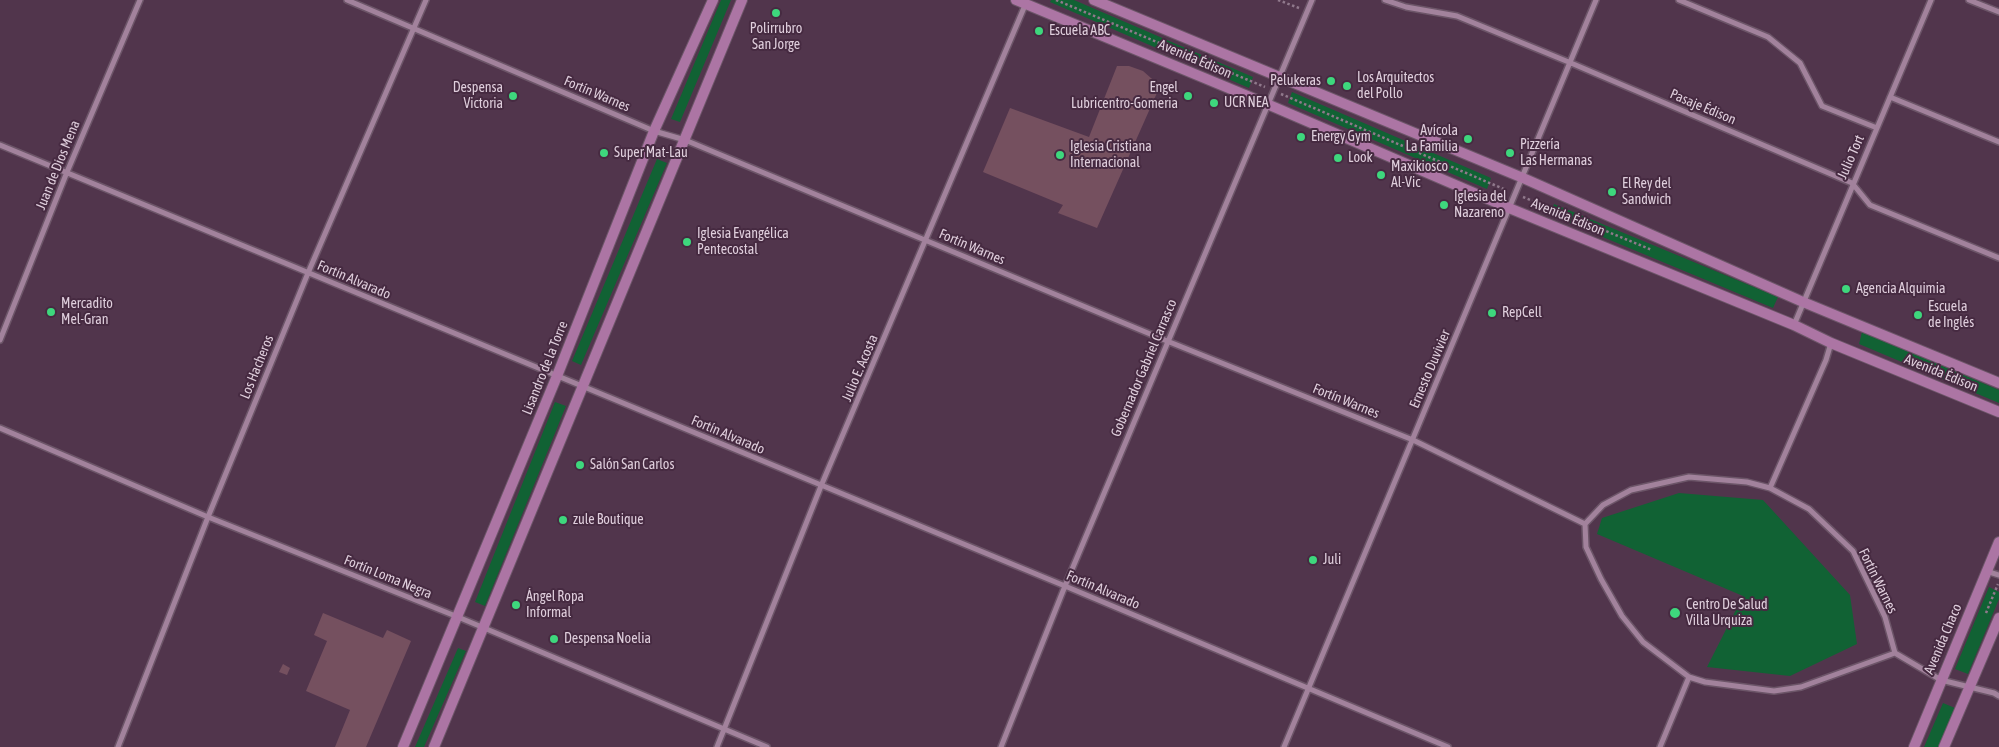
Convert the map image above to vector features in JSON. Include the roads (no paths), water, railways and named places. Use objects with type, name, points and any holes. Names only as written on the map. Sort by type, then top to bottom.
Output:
[{"type":"main road","name":"Lisandro de la Torre","points":[[403,747],[557,376],[654,131],[713,0]]},
{"type":"main road","points":[[434,747],[742,0]]},
{"type":"main road","name":"Avenida Édison","points":[[1094,0],[1279,78],[1315,90],[1523,178],[1803,302],[1999,383]]},
{"type":"main road","name":"Avenida Édison","points":[[1023,1],[1509,208],[1794,325],[1999,412]]},
{"type":"main road","name":"Avenida Chaco","points":[[1914,747],[1999,542]]},
{"type":"main road","points":[[1944,747],[1999,618]]},
{"type":"street","name":"Juan de Dios Mena","points":[[0,340],[67,172],[140,0]]},
{"type":"street","name":"Fortín Warnes","points":[[347,0],[654,131],[685,140],[1167,341],[1412,440],[1585,524],[1603,505],[1631,490],[1689,476],[1747,482],[1770,488],[1810,509],[1852,551],[1885,617],[1895,653]]},
{"type":"street","name":"Los Hacheros","points":[[118,747],[208,517],[308,273],[426,0]]},
{"type":"street","name":"Gobernador Gabriel Carrasco","points":[[1001,747],[1065,586],[1167,341],[1312,0]]},
{"type":"street","name":"Pasaje Édison","points":[[1385,0],[1406,7],[1457,16],[1571,63],[1852,183],[1870,205],[1999,258]]},
{"type":"street","name":"Ernesto Duvivier","points":[[1284,747],[1596,0]]},
{"type":"street","points":[[1679,0],[1768,37],[1800,63],[1822,106],[1877,128]]},
{"type":"street","name":"Julio Tort","points":[[1794,325],[1852,183],[1931,0]]},
{"type":"street","points":[[1970,0],[1999,12]]},
{"type":"street","name":"Julio E. Acosta","points":[[717,747],[822,486],[927,240],[1023,1]]},
{"type":"street","points":[[1890,97],[1999,142]]},
{"type":"street","name":"Fortín Alvarado","points":[[0,145],[1065,586],[1448,747]]},
{"type":"street","points":[[1770,488],[1826,360],[1831,342]]},
{"type":"street","name":"Fortín Loma Negra","points":[[0,428],[208,517],[483,628],[767,747]]},
{"type":"street","points":[[1585,524],[1586,547],[1600,579],[1622,616],[1643,642],[1689,677],[1705,682],[1774,691],[1802,687],[1895,653],[1942,680],[1994,693],[1999,696]]},
{"type":"street","points":[[1986,571],[1999,575]]},
{"type":"street","points":[[1660,747],[1689,677]]},
{"type":"place","name":"Polirrubro San Jorge","points":[[776,13]]},
{"type":"place","name":"Escuela ABC","points":[[1039,31]]},
{"type":"place","name":"Pelukeras","points":[[1331,81]]},
{"type":"place","name":"Los Arquitectos del Pollo","points":[[1347,86]]},
{"type":"place","name":"Despensa Victoria","points":[[513,96]]},
{"type":"place","name":"Engel Lubricentro-Gomeria","points":[[1188,96]]},
{"type":"place","name":"UCR NEA","points":[[1214,103]]},
{"type":"place","name":"Energy Gym","points":[[1301,137]]},
{"type":"place","name":"Avícola La Familia","points":[[1468,139]]},
{"type":"place","name":"Super Mat-Lau","points":[[604,153]]},
{"type":"place","name":"Pizzería Las Hermanas","points":[[1510,153]]},
{"type":"place","name":"Iglesia Cristiana Internacional","points":[[1060,155]]},
{"type":"place","name":"Look","points":[[1338,158]]},
{"type":"place","name":"Maxikiosco Al-Vic","points":[[1381,175]]},
{"type":"place","name":"El Rey del Sandwich","points":[[1612,192]]},
{"type":"place","name":"Iglesia del Nazareno","points":[[1444,205]]},
{"type":"place","name":"Iglesia Evangélica Pentecostal","points":[[687,242]]},
{"type":"place","name":"Agencia Alquimia","points":[[1846,289]]},
{"type":"place","name":"Mercadito Mel-Gran","points":[[51,312]]},
{"type":"place","name":"RepCell","points":[[1492,313]]},
{"type":"place","name":"Escuela de Inglés","points":[[1918,315]]},
{"type":"place","name":"Salón San Carlos","points":[[580,465]]},
{"type":"place","name":"zule Boutique","points":[[563,520]]},
{"type":"place","name":"Juli","points":[[1313,560]]},
{"type":"place","name":"Ángel Ropa Informal","points":[[516,605]]},
{"type":"place","name":"Centro De Salud Villa Urquiza","points":[[1675,613]]},
{"type":"place","name":"Despensa Noelia","points":[[554,639]]}]
